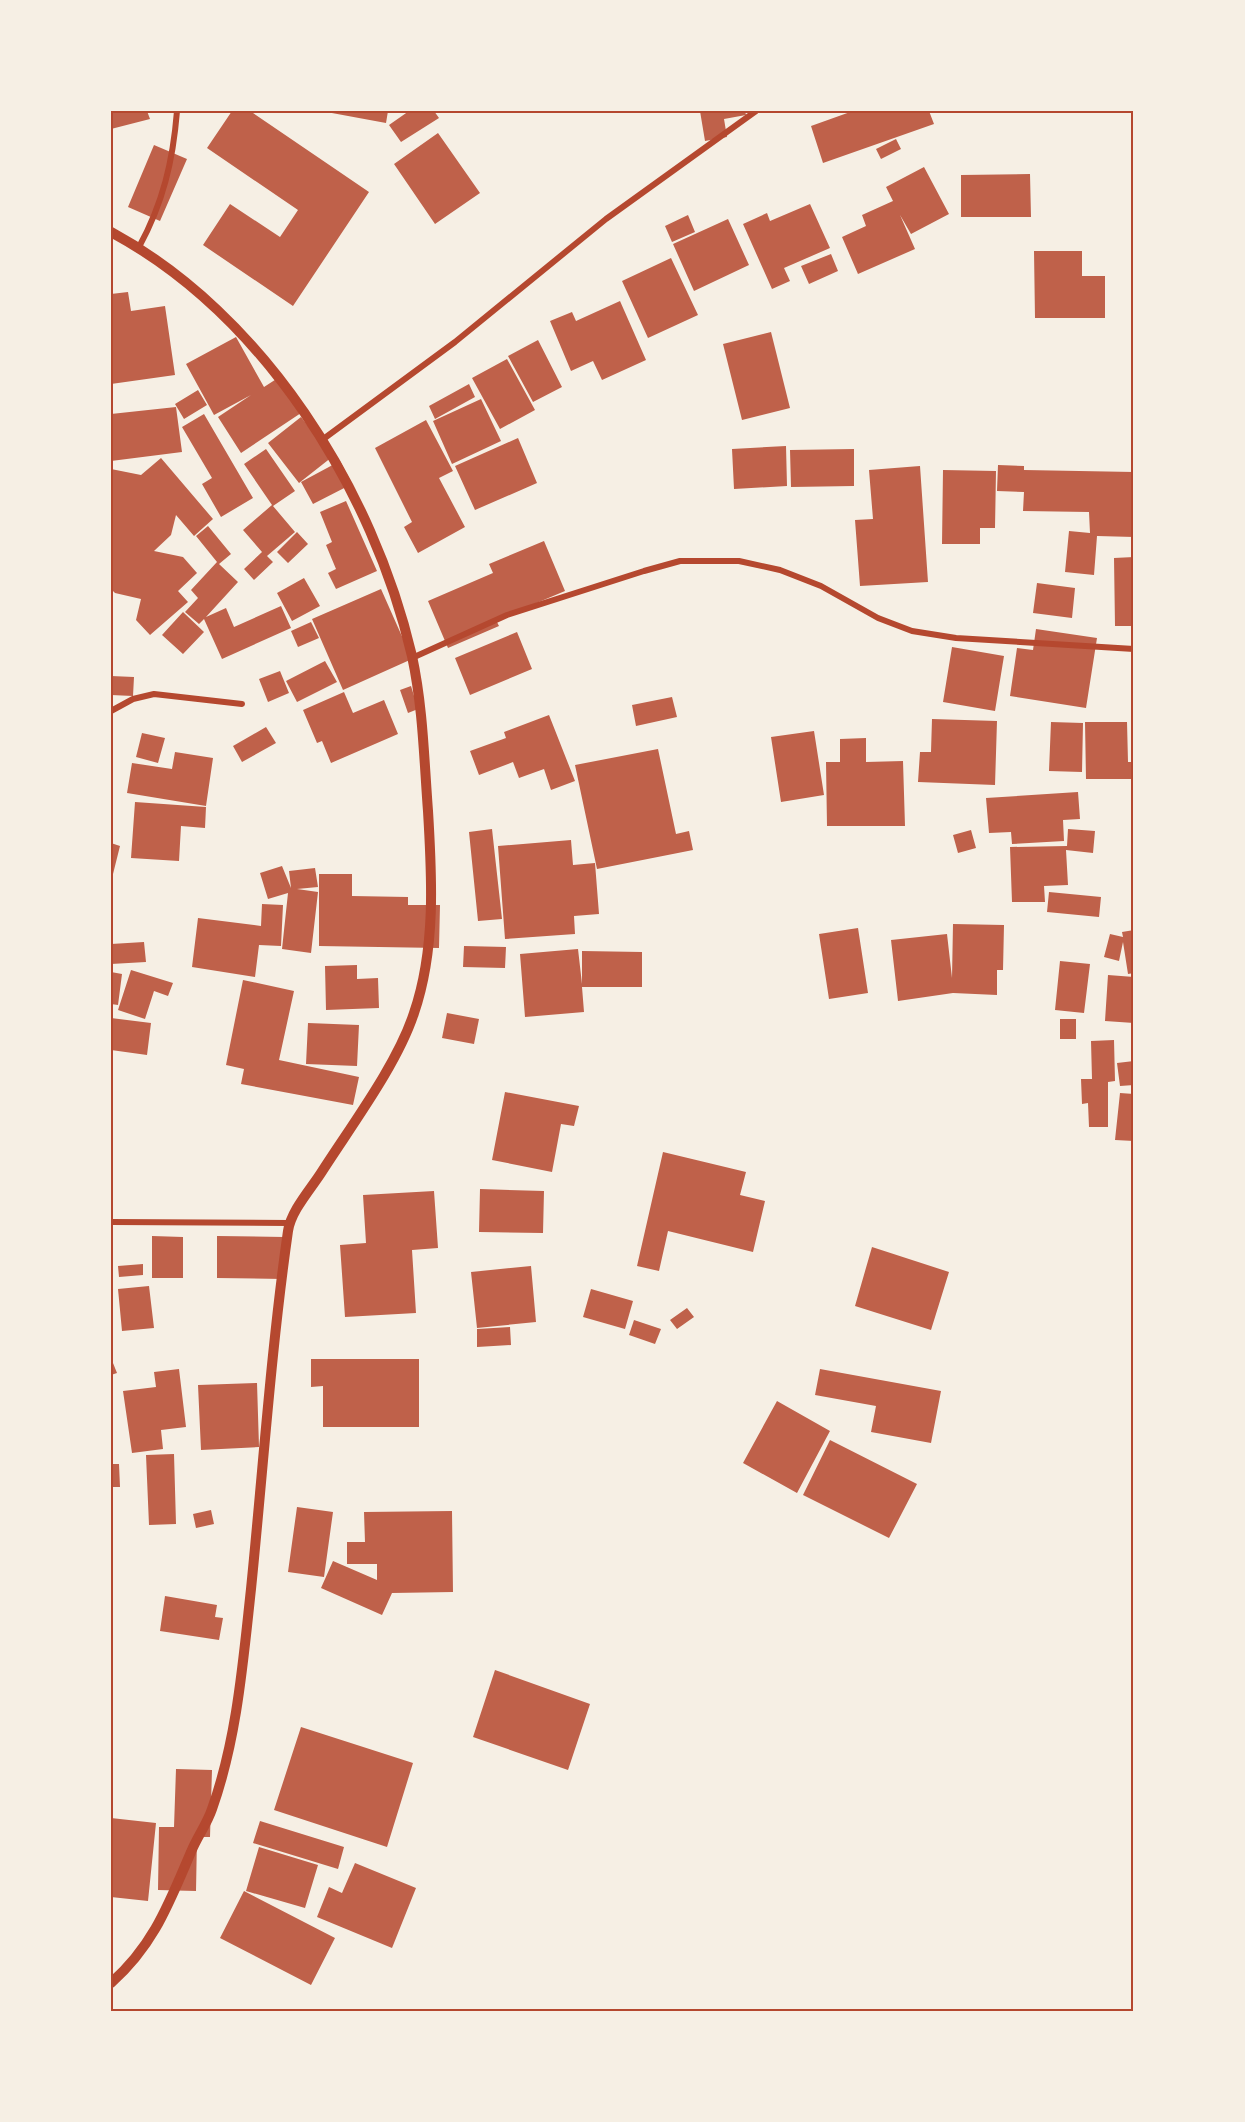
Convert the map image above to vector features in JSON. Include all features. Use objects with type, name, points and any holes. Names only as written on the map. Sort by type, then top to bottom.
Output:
[{"type":"street","points":[[139,247],[156,214],[167,175],[177,111]]},
{"type":"street","points":[[322,440],[455,342],[606,219],[756,111]]},
{"type":"street","points":[[111,232],[139,247],[195,290],[256,349],[322,440],[351,490],[394,593],[412,658],[422,720],[430,843],[431,914],[425,963],[414,1014],[392,1060],[289,1223],[239,1695],[220,1785],[211,1814],[160,1922],[141,1954],[111,1983]]},
{"type":"street","points":[[412,658],[507,615],[680,561],[739,561],[780,570],[821,586],[878,618],[912,631],[956,638],[1134,649]]},
{"type":"street","points":[[111,711],[133,699],[154,694],[242,704]]},
{"type":"street","points":[[111,1222],[289,1223]]},
{"type":"building","points":[[111,111],[147,111],[150,119],[111,129]]},
{"type":"building","points":[[232,111],[250,111],[369,192],[293,306],[203,245],[230,204],[280,237],[298,210],[207,148]]},
{"type":"building","points":[[321,111],[388,111],[386,123]]},
{"type":"building","points":[[409,111],[434,111],[439,118],[401,142],[389,125]]},
{"type":"building","points":[[700,111],[745,111],[746,115],[724,119],[727,137],[705,141]]},
{"type":"building","points":[[853,111],[929,111],[934,124],[823,163],[811,126]]},
{"type":"building","points":[[438,133],[480,193],[435,224],[394,164]]},
{"type":"building","points":[[896,139],[901,149],[881,159],[876,149]]},
{"type":"building","points":[[154,145],[187,159],[160,221],[128,207]]},
{"type":"building","points":[[924,167],[949,214],[911,234],[900,215],[915,249],[858,274],[842,237],[866,226],[862,215],[893,201],[886,187]]},
{"type":"building","points":[[1030,174],[1031,217],[961,217],[961,175]]},
{"type":"building","points":[[810,204],[830,248],[784,268],[790,281],[772,289],[743,224],[767,213],[770,221]]},
{"type":"building","points":[[688,215],[695,232],[672,242],[665,226]]},
{"type":"building","points":[[728,219],[749,265],[694,291],[673,244]]},
{"type":"building","points":[[1034,251],[1082,251],[1082,276],[1105,276],[1105,318],[1035,318]]},
{"type":"building","points":[[831,254],[838,271],[809,284],[801,266]]},
{"type":"building","points":[[671,258],[698,315],[648,338],[622,281]]},
{"type":"building","points":[[128,292],[131,311],[165,306],[175,375],[111,384],[111,294]]},
{"type":"building","points":[[620,301],[646,360],[602,380],[593,361],[571,371],[550,321],[572,312],[576,321]]},
{"type":"building","points":[[771,332],[790,408],[742,420],[723,344]]},
{"type":"building","points":[[236,337],[264,387],[281,376],[304,411],[241,453],[218,417],[251,395],[214,415],[186,364]]},
{"type":"building","points":[[538,340],[562,387],[533,402],[508,356]]},
{"type":"building","points":[[507,359],[535,410],[500,429],[472,378]]},
{"type":"building","points":[[469,384],[475,397],[435,419],[429,406]]},
{"type":"building","points":[[198,390],[207,405],[184,419],[175,404]]},
{"type":"building","points":[[481,399],[501,441],[452,464],[433,421]]},
{"type":"building","points":[[176,407],[182,452],[111,461],[111,414]]},
{"type":"building","points":[[204,414],[253,498],[221,517],[202,484],[212,478],[182,427]]},
{"type":"building","points":[[301,417],[332,457],[299,483],[268,443]]},
{"type":"building","points":[[426,420],[453,471],[439,478],[465,527],[418,553],[404,527],[412,522],[375,448]]},
{"type":"building","points":[[518,438],[537,483],[475,510],[455,466]]},
{"type":"building","points":[[786,446],[787,486],[734,489],[732,449]]},
{"type":"building","points":[[266,449],[295,491],[273,506],[295,532],[267,556],[273,562],[254,580],[244,569],[262,552],[243,530],[272,505],[244,464]]},
{"type":"building","points":[[854,449],[854,486],[791,487],[790,450]]},
{"type":"building","points":[[161,458],[213,519],[194,536],[176,515],[171,535],[154,551],[183,557],[197,573],[178,591],[188,602],[150,635],[136,620],[141,599],[115,593],[111,589],[111,469],[141,475]]},
{"type":"building","points":[[340,461],[352,484],[313,504],[301,482]]},
{"type":"building","points":[[998,465],[1024,466],[1024,470],[1134,472],[1134,537],[1097,536],[1094,575],[1065,572],[1069,531],[1090,533],[1089,512],[1023,511],[1024,492],[997,491]]},
{"type":"building","points":[[920,466],[928,582],[860,586],[855,520],[873,519],[869,470]]},
{"type":"building","points":[[943,470],[996,471],[995,528],[980,528],[980,544],[942,544]]},
{"type":"building","points":[[346,501],[377,571],[336,589],[328,573],[336,569],[326,545],[332,542],[320,512]]},
{"type":"building","points":[[208,526],[231,554],[219,564],[238,582],[206,617],[226,608],[234,627],[281,606],[291,628],[222,659],[204,619],[199,624],[185,612],[198,598],[191,590],[217,562],[196,536]]},
{"type":"building","points":[[297,532],[308,544],[288,563],[277,552]]},
{"type":"building","points":[[544,541],[565,591],[496,620],[499,626],[448,648],[428,601],[493,573],[489,564]]},
{"type":"building","points":[[1134,557],[1134,626],[1115,626],[1114,558]]},
{"type":"building","points":[[304,578],[320,606],[292,621],[277,593]]},
{"type":"building","points":[[1037,583],[1075,588],[1072,618],[1033,613]]},
{"type":"building","points":[[381,589],[412,659],[343,690],[312,619]]},
{"type":"building","points":[[183,612],[204,632],[183,654],[162,635]]},
{"type":"building","points":[[311,622],[319,638],[298,647],[291,631]]},
{"type":"building","points":[[1036,629],[1097,638],[1086,708],[1010,696],[1017,648],[1033,650]]},
{"type":"building","points":[[517,632],[532,669],[470,695],[455,658]]},
{"type":"building","points":[[952,647],[1004,656],[995,711],[943,702]]},
{"type":"building","points":[[325,661],[337,682],[297,702],[286,681]]},
{"type":"building","points":[[280,671],[289,693],[268,702],[259,679]]},
{"type":"building","points":[[111,676],[134,677],[133,696],[111,695]]},
{"type":"building","points":[[411,686],[418,709],[408,713],[400,690]]},
{"type":"building","points":[[344,692],[353,713],[384,700],[398,734],[331,763],[322,741],[317,743],[303,710]]},
{"type":"building","points":[[672,697],[677,717],[636,726],[632,705]]},
{"type":"building","points":[[549,715],[575,781],[551,790],[544,769],[519,778],[513,762],[479,775],[470,751],[506,738],[504,732]]},
{"type":"building","points":[[932,719],[997,721],[995,785],[918,782],[920,752],[931,752]]},
{"type":"building","points":[[1051,722],[1083,723],[1082,772],[1049,771]]},
{"type":"building","points":[[1085,722],[1127,722],[1128,762],[1134,762],[1134,779],[1086,779]]},
{"type":"building","points":[[266,727],[276,743],[242,762],[233,746]]},
{"type":"building","points":[[814,731],[824,795],[781,802],[771,737]]},
{"type":"building","points":[[142,733],[165,738],[158,763],[136,757]]},
{"type":"building","points":[[866,738],[866,762],[903,761],[905,826],[827,826],[826,762],[840,762],[840,739]]},
{"type":"building","points":[[658,749],[676,834],[689,831],[693,850],[597,869],[575,765]]},
{"type":"building","points":[[175,752],[213,758],[206,806],[127,793],[132,763],[172,769]]},
{"type":"building","points":[[1078,792],[1080,819],[1063,820],[1064,841],[1012,844],[1011,832],[989,833],[986,798]]},
{"type":"building","points":[[135,802],[206,807],[205,828],[181,826],[179,861],[131,858]]},
{"type":"building","points":[[492,829],[502,919],[478,921],[469,832]]},
{"type":"building","points":[[1068,829],[1095,831],[1093,853],[1066,850],[1068,885],[1044,886],[1045,902],[1012,902],[1010,847],[1067,846]]},
{"type":"building","points":[[971,830],[976,848],[958,853],[953,835]]},
{"type":"building","points":[[571,840],[573,865],[595,863],[599,914],[574,916],[575,934],[505,939],[498,846]]},
{"type":"building","points":[[111,843],[120,846],[112,878],[111,877]]},
{"type":"building","points":[[282,866],[291,888],[289,871],[315,868],[318,887],[297,889],[318,892],[311,953],[282,949],[288,893],[268,899],[260,873]]},
{"type":"building","points":[[319,874],[352,874],[352,896],[408,897],[408,905],[440,905],[439,948],[319,946]]},
{"type":"building","points":[[1049,892],[1101,897],[1099,917],[1047,912]]},
{"type":"building","points":[[262,904],[283,905],[281,946],[259,945],[255,977],[192,967],[198,918],[261,926]]},
{"type":"building","points":[[953,924],[1004,925],[1003,970],[997,970],[997,995],[953,993],[898,1001],[891,940],[947,934],[952,978]]},
{"type":"building","points":[[858,928],[868,993],[829,999],[819,934]]},
{"type":"building","points":[[1134,930],[1134,973],[1128,974],[1123,942],[1119,961],[1104,957],[1110,934],[1123,937],[1122,932]]},
{"type":"building","points":[[144,942],[146,962],[111,964],[111,944]]},
{"type":"building","points":[[464,946],[506,947],[505,968],[463,967]]},
{"type":"building","points":[[578,949],[582,984],[582,951],[642,952],[642,987],[582,987],[584,1012],[525,1017],[520,954]]},
{"type":"building","points":[[1060,961],[1090,964],[1084,1013],[1055,1010]]},
{"type":"building","points":[[357,965],[357,979],[378,978],[379,1008],[326,1010],[325,966]]},
{"type":"building","points":[[131,970],[173,983],[168,996],[154,991],[145,1019],[118,1010]]},
{"type":"building","points":[[111,972],[122,974],[118,1005],[111,1004]]},
{"type":"building","points":[[1108,975],[1134,977],[1134,1023],[1105,1021]]},
{"type":"building","points":[[243,980],[294,991],[279,1060],[359,1077],[353,1105],[241,1084],[244,1069],[226,1065]]},
{"type":"building","points":[[447,1013],[479,1019],[474,1044],[442,1038]]},
{"type":"building","points":[[111,1018],[151,1023],[147,1055],[111,1050]]},
{"type":"building","points":[[1060,1019],[1076,1019],[1076,1039],[1060,1039]]},
{"type":"building","points":[[308,1023],[359,1025],[357,1066],[306,1064]]},
{"type":"building","points":[[1114,1040],[1115,1081],[1108,1082],[1108,1127],[1089,1127],[1088,1103],[1082,1104],[1081,1079],[1092,1079],[1091,1041]]},
{"type":"building","points":[[1134,1061],[1134,1085],[1120,1086],[1117,1063]]},
{"type":"building","points":[[505,1092],[579,1106],[574,1126],[561,1124],[552,1172],[492,1160]]},
{"type":"building","points":[[1120,1093],[1134,1094],[1134,1141],[1115,1140]]},
{"type":"building","points":[[663,1152],[746,1172],[740,1195],[765,1201],[753,1252],[668,1231],[659,1271],[637,1266]]},
{"type":"building","points":[[480,1189],[544,1191],[543,1233],[479,1232]]},
{"type":"building","points":[[434,1191],[438,1248],[412,1250],[416,1313],[345,1317],[340,1245],[366,1243],[363,1195]]},
{"type":"building","points":[[152,1236],[183,1237],[183,1278],[152,1278]]},
{"type":"building","points":[[217,1236],[284,1237],[283,1279],[217,1278]]},
{"type":"building","points":[[872,1247],[949,1272],[931,1330],[855,1306]]},
{"type":"building","points":[[143,1264],[143,1275],[119,1277],[118,1266]]},
{"type":"building","points":[[531,1266],[536,1322],[477,1328],[471,1272]]},
{"type":"building","points":[[149,1286],[154,1328],[122,1331],[118,1289]]},
{"type":"building","points":[[591,1289],[633,1301],[625,1329],[583,1317]]},
{"type":"building","points":[[687,1308],[694,1317],[677,1329],[670,1320]]},
{"type":"building","points":[[634,1320],[661,1329],[655,1344],[629,1335]]},
{"type":"building","points":[[510,1327],[511,1345],[477,1347],[477,1329]]},
{"type":"building","points":[[111,1358],[117,1373],[111,1375]]},
{"type":"building","points":[[311,1359],[419,1359],[419,1427],[323,1427],[323,1386],[311,1387]]},
{"type":"building","points":[[179,1369],[186,1427],[161,1430],[163,1449],[132,1453],[123,1391],[156,1387],[154,1372]]},
{"type":"building","points":[[820,1369],[941,1391],[931,1443],[871,1432],[876,1406],[815,1395]]},
{"type":"building","points":[[257,1383],[259,1447],[201,1450],[198,1385]]},
{"type":"building","points":[[777,1401],[830,1431],[797,1493],[743,1463]]},
{"type":"building","points":[[830,1440],[917,1484],[889,1538],[803,1495]]},
{"type":"building","points":[[174,1454],[176,1524],[149,1525],[146,1455]]},
{"type":"building","points":[[111,1464],[119,1464],[120,1487],[111,1487]]},
{"type":"building","points":[[297,1507],[333,1512],[324,1577],[288,1572]]},
{"type":"building","points":[[211,1510],[214,1524],[196,1528],[193,1514]]},
{"type":"building","points":[[452,1511],[453,1592],[392,1593],[382,1615],[321,1588],[333,1561],[377,1580],[377,1564],[347,1564],[347,1542],[365,1542],[364,1512]]},
{"type":"building","points":[[165,1596],[217,1605],[215,1617],[223,1618],[219,1640],[160,1631]]},
{"type":"building","points":[[495,1670],[590,1704],[568,1770],[473,1737]]},
{"type":"building","points":[[301,1727],[413,1763],[387,1847],[274,1810]]},
{"type":"building","points":[[176,1769],[212,1770],[210,1837],[197,1837],[196,1891],[158,1890],[159,1827],[174,1827]]},
{"type":"building","points":[[111,1818],[156,1823],[148,1901],[111,1897]]},
{"type":"building","points":[[260,1821],[344,1847],[338,1869],[253,1843]]},
{"type":"building","points":[[259,1847],[318,1865],[305,1908],[246,1891]]},
{"type":"building","points":[[355,1863],[416,1888],[392,1948],[317,1917],[329,1887],[342,1893]]},
{"type":"building","points":[[244,1891],[335,1938],[311,1985],[220,1938]]}]
